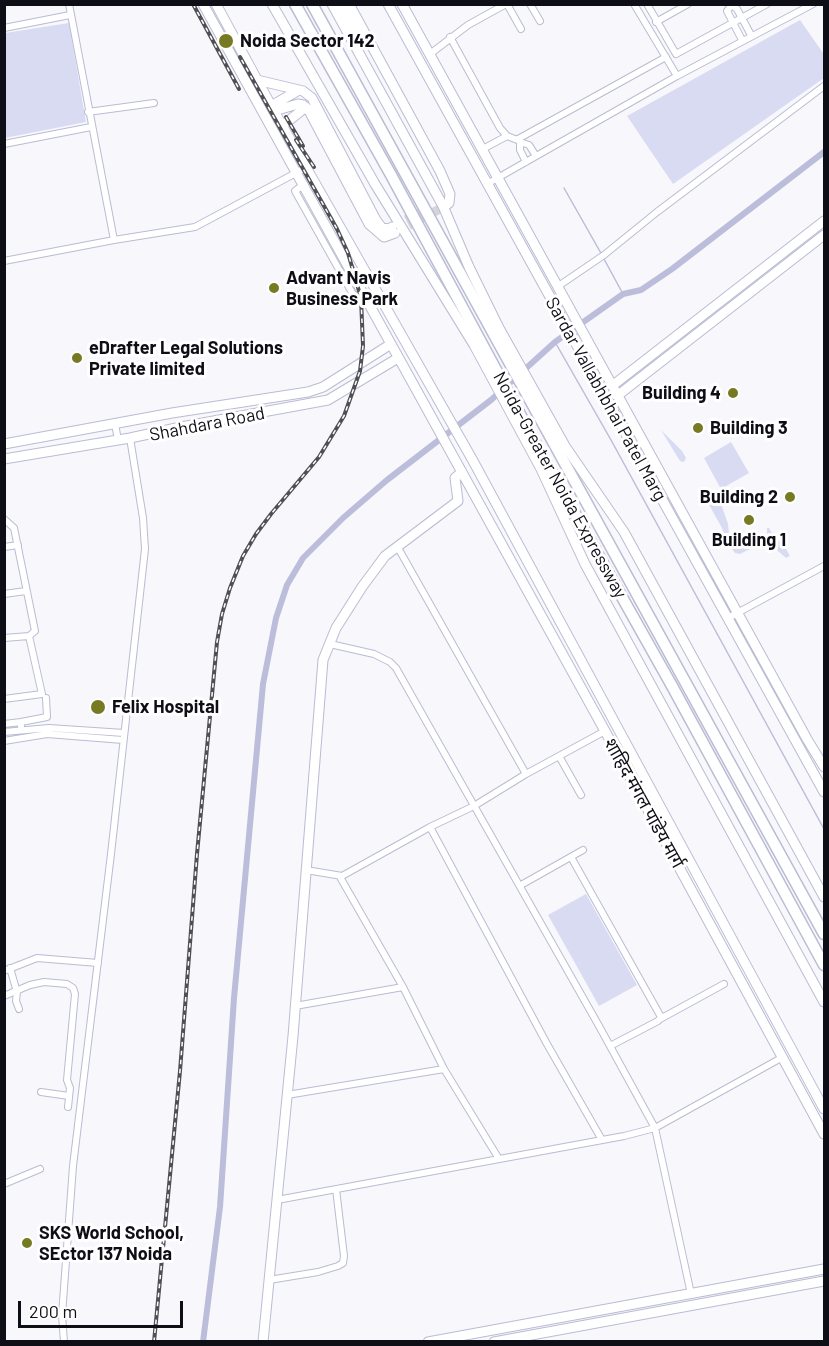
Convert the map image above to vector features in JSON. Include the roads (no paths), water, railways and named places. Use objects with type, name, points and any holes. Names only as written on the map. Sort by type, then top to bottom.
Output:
[{"type":"highway","name":"Noida-Greater Noida Expressway","points":[[295,4],[392,175],[524,430],[672,686],[825,965]]},
{"type":"highway","name":"Noida-Greater Noida Expressway","points":[[312,4],[543,415],[825,934]]},
{"type":"street","points":[[69,4],[114,240]]},
{"type":"street","name":"शाहिद मंगल पांडेय मार्ग","points":[[203,4],[825,1134]]},
{"type":"street","points":[[216,4],[272,109],[307,166],[472,459],[825,1108]]},
{"type":"street","points":[[272,4],[407,238],[478,343]]},
{"type":"street","points":[[332,4],[442,206],[496,331]]},
{"type":"street","points":[[339,4],[443,197],[444,203],[448,203],[450,194],[440,171],[349,4]]},
{"type":"street","name":"Sardar Vallabhbhai Patel Marg","points":[[388,4],[825,792]]},
{"type":"street","name":"Sardar Vallabhbhai Patel Marg","points":[[402,4],[496,178],[825,767]]},
{"type":"street","points":[[430,54],[450,37],[507,4],[521,29]]},
{"type":"street","points":[[530,4],[540,21]]},
{"type":"street","points":[[634,4],[677,76]]},
{"type":"street","points":[[647,4],[676,54],[766,4]]},
{"type":"street","points":[[656,22],[688,4]]},
{"type":"street","points":[[487,184],[751,35],[813,4]]},
{"type":"street","points":[[742,40],[727,12],[729,6],[737,9],[751,35]]},
{"type":"street","points":[[4,28],[70,15]]},
{"type":"street","points":[[450,37],[500,128],[507,136],[529,145],[536,156]]},
{"type":"street","points":[[519,141],[666,57]]},
{"type":"street","points":[[257,80],[299,90],[312,98],[376,220],[382,228],[394,230],[384,237],[369,224],[324,135],[306,107],[298,104],[272,109]]},
{"type":"street","points":[[558,288],[825,86]]},
{"type":"street","points":[[272,109],[299,90]]},
{"type":"street","points":[[88,112],[154,104]]},
{"type":"street","points":[[282,126],[306,107]]},
{"type":"street","points":[[4,144],[91,127]]},
{"type":"street","points":[[481,150],[507,136]]},
{"type":"street","points":[[519,141],[520,150],[526,162]]},
{"type":"street","points":[[4,261],[195,227],[307,166]]},
{"type":"street","points":[[303,185],[296,191],[355,298]]},
{"type":"street","points":[[612,386],[825,221]]},
{"type":"street","points":[[617,396],[825,235]]},
{"type":"street","name":"Shahdara Road","points":[[4,444],[308,392],[323,387],[391,344]]},
{"type":"street","name":"Shahdara Road","points":[[4,459],[130,438],[328,400],[398,357]]},
{"type":"street","points":[[543,415],[624,532],[825,897]]},
{"type":"street","points":[[115,424],[118,440]]},
{"type":"street","points":[[524,430],[585,564],[825,1002]]},
{"type":"street","points":[[64,1341],[62,1315],[73,1166],[145,544],[130,438]]},
{"type":"street","points":[[262,1341],[295,1006],[323,660],[336,628],[385,556],[458,501],[455,476],[461,470]]},
{"type":"street","points":[[4,519],[13,526],[34,631],[29,636],[4,638]]},
{"type":"street","points":[[502,544],[515,539]]},
{"type":"street","points":[[4,547],[18,545]]},
{"type":"street","points":[[397,546],[526,774]]},
{"type":"street","points":[[728,618],[825,566]]},
{"type":"street","points":[[4,594],[26,591]]},
{"type":"street","points":[[4,699],[42,694],[29,636]]},
{"type":"street","points":[[330,644],[374,654],[390,662],[396,668],[521,885],[655,1128],[691,1294]]},
{"type":"street","points":[[4,732],[48,717],[46,698]]},
{"type":"street","points":[[4,724],[124,733]]},
{"type":"street","points":[[306,870],[340,877],[430,827],[474,806],[526,774],[605,731]]},
{"type":"street","points":[[4,741],[47,734],[123,740]]},
{"type":"street","points":[[559,756],[581,795]]},
{"type":"street","points":[[430,827],[547,1044],[602,1140]]},
{"type":"street","points":[[521,885],[583,850]]},
{"type":"street","points":[[571,857],[660,1014],[660,1019]]},
{"type":"street","points":[[340,877],[403,987],[444,1069],[500,1159]]},
{"type":"street","points":[[19,1009],[16,1001],[17,992],[7,970],[38,958],[98,963]]},
{"type":"street","points":[[4,996],[44,982],[67,984],[73,988],[75,994],[67,1084],[70,1092],[68,1107]]},
{"type":"street","points":[[610,1046],[724,984]]},
{"type":"street","points":[[295,1006],[403,987]]},
{"type":"street","points":[[277,1200],[602,1140],[655,1128],[783,1057]]},
{"type":"street","points":[[287,1095],[444,1069]]},
{"type":"street","points":[[41,1092],[82,1093]]},
{"type":"street","points":[[4,1184],[40,1169]]},
{"type":"street","points":[[269,1280],[318,1272],[343,1263],[336,1189]]},
{"type":"street","points":[[428,1341],[825,1269]]},
{"type":"street","points":[[494,1341],[825,1281]]},
{"type":"waterway","points":[[203,1342],[220,1207],[234,998],[263,684],[276,618],[287,585],[303,558],[343,518],[387,480],[491,400],[555,342],[623,294],[641,290],[672,269],[824,152]]},
{"type":"waterway","points":[[564,188],[602,255]]},
{"type":"waterway","points":[[604,259],[623,294]]},
{"type":"waterway","points":[[555,342],[824,829]]},
{"type":"tunnel","points":[[397,232],[445,206]]},
{"type":"tunnel","points":[[394,226],[430,207]]},
{"type":"railway","points":[[193,4],[239,89]]},
{"type":"railway","points":[[154,1342],[180,1071],[197,854],[217,642],[222,614],[243,556],[256,534],[319,457],[344,416],[360,371],[363,346],[361,298],[348,253],[337,229],[240,57]]},
{"type":"railway","points":[[286,117],[303,146]]},
{"type":"railway","points":[[296,140],[314,167]]},
{"type":"place","name":"Noida Sector 142","points":[[226,41]]},
{"type":"place","name":"Advant Navis Business Park","points":[[274,288]]},
{"type":"place","name":"eDrafter Legal Solutions Private limited","points":[[77,358]]},
{"type":"place","name":"Building 4","points":[[733,393]]},
{"type":"place","name":"Building 3","points":[[698,428]]},
{"type":"place","name":"Building 2","points":[[790,497]]},
{"type":"place","name":"Building 1","points":[[749,520]]},
{"type":"place","name":"Felix Hospital","points":[[98,707]]},
{"type":"place","name":"SKS World School, SEctor 137 Noida","points":[[27,1243]]}]
